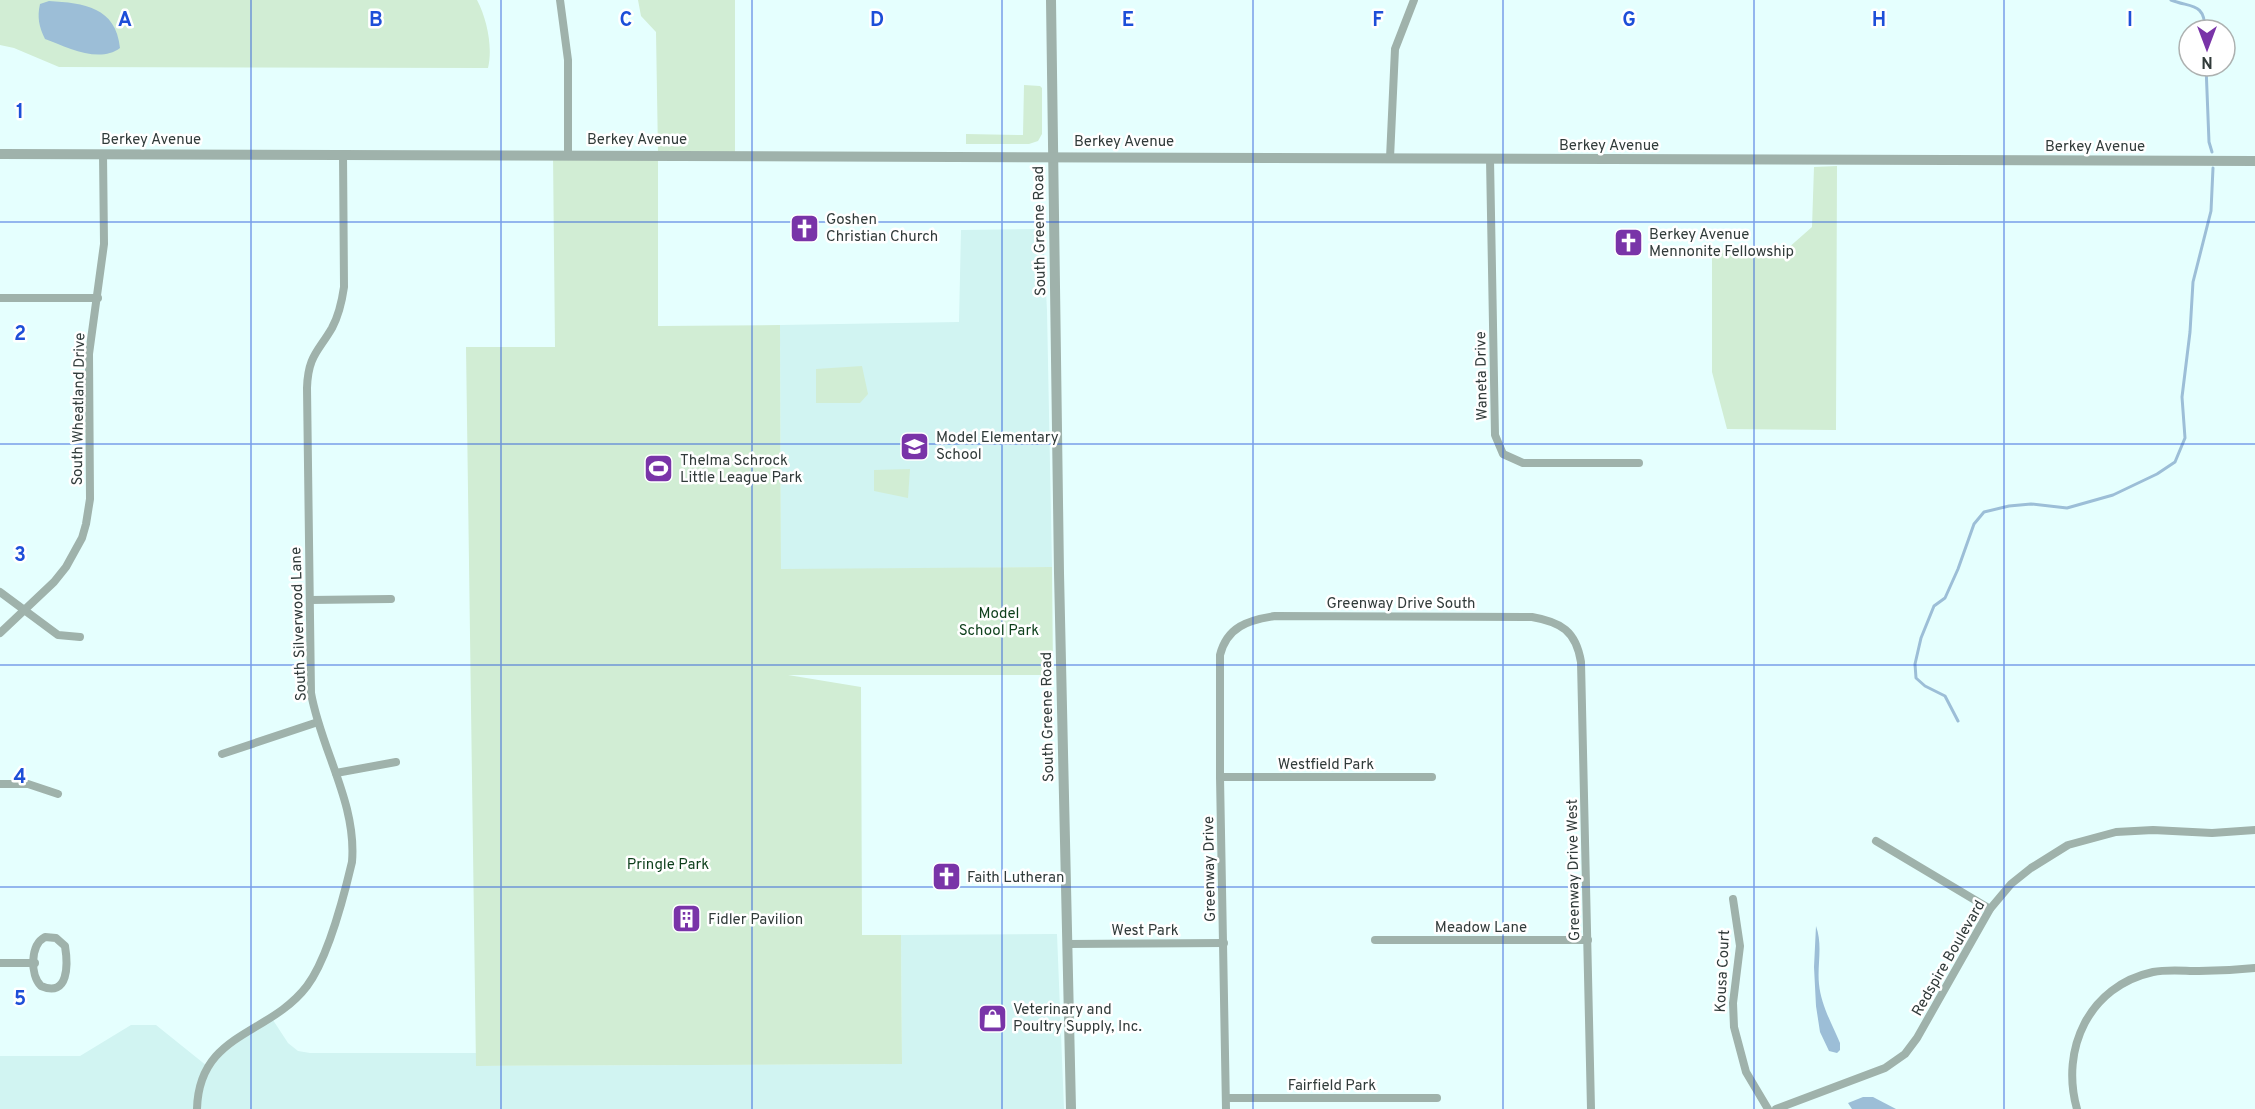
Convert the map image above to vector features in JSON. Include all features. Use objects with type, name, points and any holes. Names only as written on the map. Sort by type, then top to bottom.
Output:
[{"type":"street","points":[[560,0],[567,46],[568,154]]},
{"type":"street","name":"South Greene Road","points":[[1051,0],[1071,1109]]},
{"type":"street","points":[[1390,158],[1395,49],[1414,0]]},
{"type":"street","name":"Berkey Avenue","points":[[0,154],[2251,161]]},
{"type":"street","name":"South Wheatland Drive","points":[[0,633],[54,582],[66,567],[82,538],[86,524],[90,499],[90,354],[104,244],[103,154]]},
{"type":"street","name":"South Silverwood Lane","points":[[197,1109],[202,1077],[212,1059],[225,1047],[295,999],[312,979],[322,961],[348,876],[353,845],[351,821],[318,722],[311,693],[307,376],[313,355],[332,328],[342,302],[344,287],[343,154]]},
{"type":"street","name":"Waneta Drive","points":[[1490,159],[1495,435],[1498,446],[1503,454],[1523,463],[1639,463]]},
{"type":"street","points":[[0,298],[98,298]]},
{"type":"street","points":[[0,592],[58,635],[80,637]]},
{"type":"street","points":[[310,600],[391,599]]},
{"type":"street","name":"Greenway Drive South","points":[[1231,631],[1249,621],[1275,616],[1532,617],[1561,625],[1570,633]]},
{"type":"street","name":"Greenway Drive","points":[[1226,1109],[1220,655],[1223,643],[1231,631]]},
{"type":"street","name":"Greenway Drive West","points":[[1570,633],[1580,650],[1581,662],[1591,1109]]},
{"type":"street","points":[[222,754],[318,722]]},
{"type":"street","points":[[336,773],[396,762]]},
{"type":"street","name":"Westfield Park","points":[[1220,777],[1432,777]]},
{"type":"street","points":[[0,784],[28,784],[58,794]]},
{"type":"street","name":"Redspire Boulevard","points":[[1776,1109],[1880,1070],[1905,1054],[1917,1038],[1990,909],[2012,884],[2031,868],[2068,845],[2116,832],[2153,830],[2212,833],[2255,830]]},
{"type":"street","points":[[1876,841],[1990,909]]},
{"type":"street","name":"Kousa Court","points":[[1733,899],[1740,946],[1733,1004],[1734,1027],[1746,1072],[1768,1109]]},
{"type":"street","points":[[45,937],[56,938],[65,946],[65,978],[60,987],[50,989],[41,987],[35,978],[34,963],[35,950],[40,940],[45,937]]},
{"type":"street","name":"Meadow Lane","points":[[1375,940],[1588,940]]},
{"type":"street","name":"West Park","points":[[1067,944],[1224,943]]},
{"type":"street","points":[[0,963],[34,963]]},
{"type":"street","points":[[2077,1109],[2071,1084],[2071,1066],[2077,1040],[2091,1014],[2107,996],[2130,981],[2154,972],[2229,971],[2255,968]]},
{"type":"street","name":"Fairfield Park","points":[[1226,1098],[1437,1098]]},
{"type":"shaded area","points":[[49,1],[74,3],[96,10],[112,24],[120,48],[112,53],[93,54],[73,50],[45,39],[39,22],[39,9],[40,4]]},
{"type":"shaded area","name":"Model Elementary School","points":[[1043,229],[1047,311],[1052,567],[781,570],[780,325],[959,322],[961,230]]},
{"type":"shaded area","points":[[1816,926],[1819,940],[1820,992],[1840,1043],[1840,1050],[1837,1053],[1829,1051],[1820,1032],[1814,967]]},
{"type":"shaded area","points":[[1057,934],[1064,1109],[0,1109],[0,1056],[80,1056],[131,1025],[156,1025],[207,1066],[271,1017],[288,1043],[298,1051],[310,1053],[476,1053],[476,1066],[902,1064],[901,935]]},
{"type":"shaded area","points":[[1863,1097],[1873,1097],[1896,1109],[1852,1109],[1848,1103]]},
{"type":"green space","points":[[0,0],[477,0],[488,33],[490,51],[488,68],[59,67],[14,48],[0,45]]},
{"type":"green space","name":"Pringle Park","points":[[638,0],[735,0],[735,155],[658,155],[658,326],[780,325],[781,569],[1052,567],[1053,672],[1049,675],[788,675],[861,687],[862,935],[901,935],[902,1064],[476,1066],[466,347],[555,347],[553,154],[658,154],[656,32],[641,16]]},
{"type":"green space","points":[[1024,85],[1042,88],[1042,134],[1038,141],[1029,144],[966,144],[966,134],[1023,135]]},
{"type":"green space","points":[[1837,166],[1836,430],[1727,429],[1712,372],[1712,250],[1787,249],[1812,227],[1814,167]]},
{"type":"green space","points":[[862,366],[868,394],[860,403],[816,403],[816,369]]},
{"type":"green space","points":[[910,469],[908,498],[874,491],[874,470]]},
{"type":"waterway","points":[[2171,0],[2200,10],[2203,18]]},
{"type":"waterway","points":[[2206,78],[2209,142],[2212,152]]},
{"type":"waterway","points":[[1958,721],[1945,696],[1925,686],[1916,678],[1915,664],[1921,638],[1934,606],[1945,598],[1974,524],[1984,512],[2031,504],[2067,508],[2113,495],[2157,474],[2175,462],[2185,438],[2182,397],[2193,282],[2211,211],[2213,168]]},
{"type":"place","name":"Goshen Christian Church","points":[[805,228]]},
{"type":"place","name":"Berkey Avenue Mennonite Fellowship","points":[[1628,243]]},
{"type":"place","name":"Model Elementary School","points":[[915,446]]},
{"type":"place","name":"Thelma Schrock Little League Park","points":[[659,469]]},
{"type":"place","name":"Faith Lutheran","points":[[946,877]]},
{"type":"place","name":"Fidler Pavilion","points":[[687,919]]},
{"type":"place","name":"Veterinary and Poultry Supply, Inc.","points":[[992,1018]]},
{"type":"park label","name":"Model School Park","points":[[999,622]]}]
